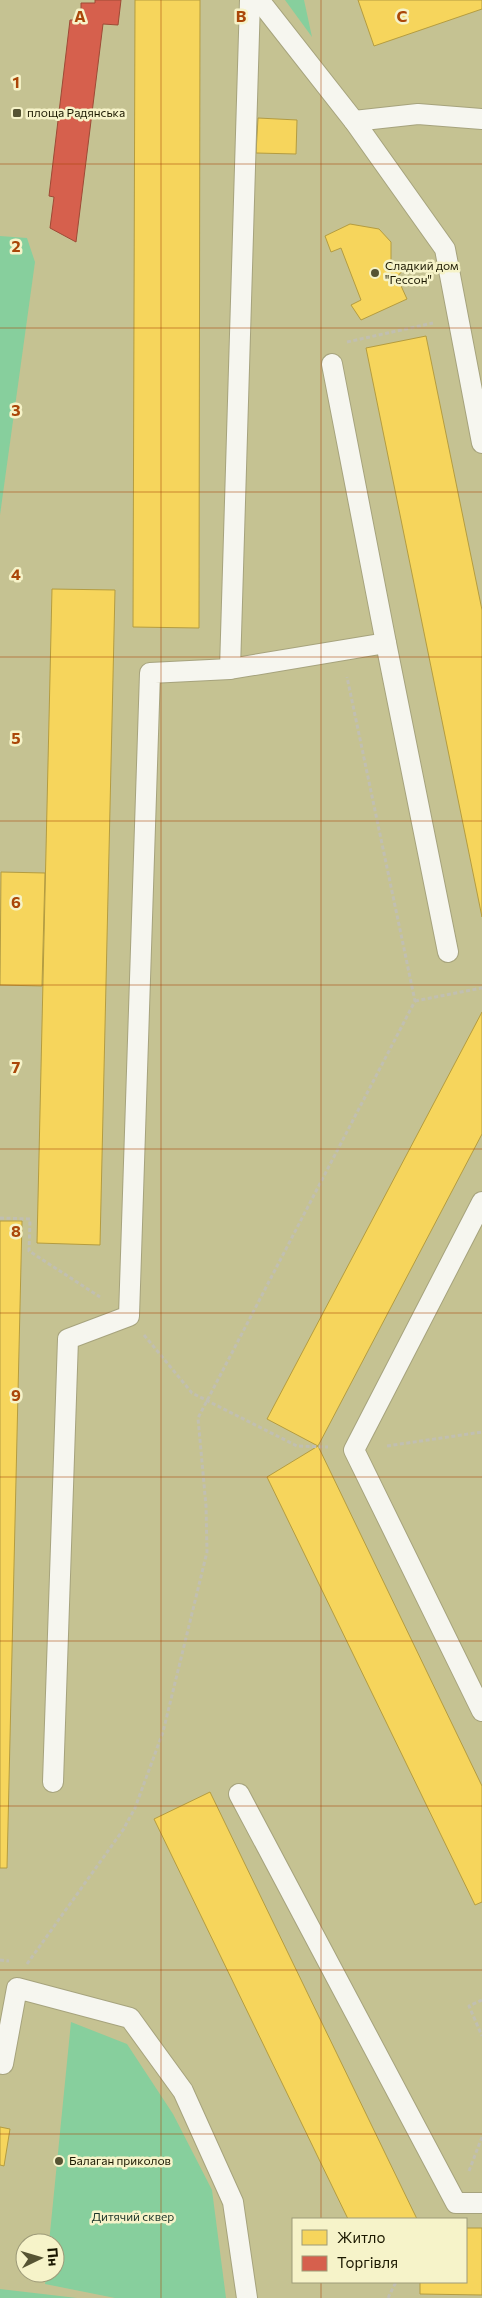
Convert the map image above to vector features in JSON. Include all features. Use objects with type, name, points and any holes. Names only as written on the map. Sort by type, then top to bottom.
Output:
[{"type":"lane","points":[[230,669],[250,0]]},
{"type":"lane","points":[[259,0],[354,122],[445,249],[482,443]]},
{"type":"lane","points":[[354,122],[418,114],[482,119]]},
{"type":"lane","points":[[332,364],[448,952]]},
{"type":"lane","points":[[53,1782],[68,1339],[128,1316],[150,673],[230,669],[386,643]]},
{"type":"lane","points":[[482,1202],[354,1450],[482,1711]]},
{"type":"lane","points":[[239,1794],[456,2203],[482,2203]]},
{"type":"lane","points":[[3,2064],[17,1988],[130,2018],[183,2091],[233,2202],[247,2298]]},
{"type":"path","points":[[332,364],[346,342],[458,317]]},
{"type":"path","points":[[0,1960],[27,1965],[123,1830],[138,1800],[163,1732],[207,1552],[206,1506],[198,1418],[415,1001],[342,650]]},
{"type":"path","points":[[415,1001],[482,988]]},
{"type":"path","points":[[0,1218],[30,1219],[29,1251],[128,1316],[192,1393],[297,1446],[354,1450],[417,1443],[482,1432]]},
{"type":"path","points":[[482,2000],[469,2006],[482,2036]]},
{"type":"path","points":[[388,2298],[396,2283]]},
{"type":"green space","points":[[285,0],[304,0],[312,37]]},
{"type":"green space","points":[[0,236],[27,238],[35,262],[0,515]]},
{"type":"green space","name":"Дитячий сквер","points":[[71,2022],[127,2044],[173,2114],[212,2190],[226,2298],[115,2298],[45,2284],[65,2283],[65,2233],[50,2233]]},
{"type":"green space","points":[[0,2289],[77,2298],[0,2298]]},
{"type":"building: Житло","points":[[135,0],[200,0],[199,628],[133,627]]},
{"type":"building: Житло","points":[[358,0],[482,0],[482,9],[374,46]]},
{"type":"building: Житло","points":[[258,118],[297,120],[296,154],[256,153]]},
{"type":"building: Житло","name":"Сладкий дом \"Гессон\"","points":[[350,224],[379,229],[391,242],[391,261],[403,270],[397,277],[407,299],[361,320],[351,305],[361,300],[341,248],[331,252],[325,236]]},
{"type":"building: Житло","points":[[426,336],[482,610],[482,917],[366,348]]},
{"type":"building: Житло","points":[[52,589],[115,590],[100,1245],[37,1243]]},
{"type":"building: Житло","points":[[1,872],[45,873],[42,986],[0,985]]},
{"type":"building: Житло","points":[[482,1012],[482,1134],[318,1446],[267,1419]]},
{"type":"building: Житло","points":[[0,1221],[22,1221],[7,1868],[0,1868]]},
{"type":"building: Житло","points":[[318,1446],[482,1786],[482,1902],[475,1905],[267,1477]]},
{"type":"building: Житло","points":[[210,1792],[417,2218],[348,2218],[154,1819]]},
{"type":"building: Житло","points":[[0,2127],[10,2129],[4,2166],[0,2165]]},
{"type":"building: Житло","points":[[467,2228],[482,2228],[482,2295],[420,2294],[420,2283],[467,2283]]},
{"type":"building: Торгівля","points":[[95,0],[121,0],[118,25],[103,24],[76,242],[50,228],[54,197],[49,196],[70,20],[81,20],[81,3],[95,3]]},
{"type":"place","name":"площа Радянська","points":[[17,113]]},
{"type":"place","name":"Сладкий дом \"Гессон\"","points":[[375,273]]},
{"type":"place","name":"Балаган приколов","points":[[59,2161]]}]
